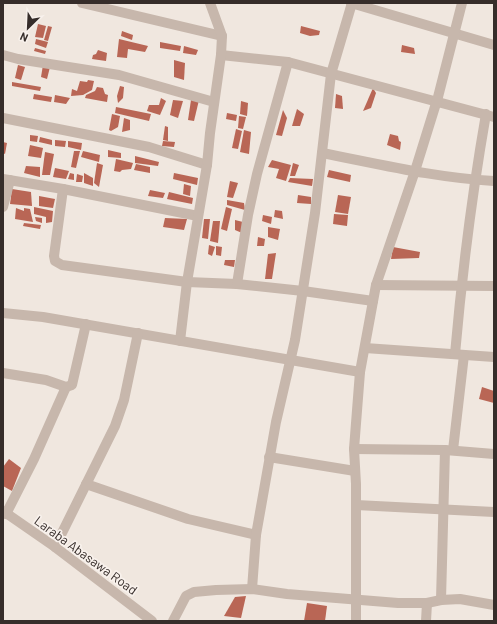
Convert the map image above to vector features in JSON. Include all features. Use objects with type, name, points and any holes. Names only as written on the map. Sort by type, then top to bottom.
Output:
[{"type":"street","points":[[82,3],[222,36]]},
{"type":"street","points":[[180,341],[187,282],[207,165],[221,55],[222,36],[210,3]]},
{"type":"street","points":[[252,589],[256,535],[269,458],[291,360],[315,213],[331,74],[352,3],[494,45]]},
{"type":"street","points":[[356,621],[356,506],[354,449],[360,372],[376,285],[415,172],[436,101],[462,3]]},
{"type":"street","points":[[3,55],[18,59],[118,75],[214,102]]},
{"type":"street","points":[[221,55],[288,62],[490,116],[474,180],[461,286],[460,355],[443,509],[441,600]]},
{"type":"street","points":[[237,284],[248,215],[257,174],[288,62]]},
{"type":"street","points":[[3,118],[149,147],[207,165]]},
{"type":"street","points":[[322,152],[415,172],[474,180],[494,181]]},
{"type":"street","points":[[3,207],[6,180],[63,189],[198,216]]},
{"type":"street","points":[[63,189],[54,256],[55,261],[68,267],[187,282],[237,284],[303,291],[373,302]]},
{"type":"street","points":[[376,285],[494,286]]},
{"type":"street","points":[[3,313],[44,317],[138,332],[180,341],[360,372]]},
{"type":"street","points":[[5,512],[34,459],[66,387],[73,383],[86,324]]},
{"type":"street","points":[[55,547],[115,426],[124,400],[138,332]]},
{"type":"street","points":[[365,348],[494,357]]},
{"type":"street","points":[[3,373],[46,380],[66,387]]},
{"type":"street","points":[[354,449],[449,450],[494,454]]},
{"type":"street","points":[[269,458],[355,471]]},
{"type":"street","points":[[86,484],[188,519],[256,535]]},
{"type":"street","points":[[356,506],[494,512]]},
{"type":"street","name":"Laraba Abasawa Road","points":[[5,512],[55,547],[152,621]]},
{"type":"street","points":[[173,621],[186,596],[194,592],[252,589],[356,601],[427,603],[441,600],[460,599],[494,606]]},
{"type":"street","points":[[426,621],[427,603]]},
{"type":"building","points":[[38,24],[46,26],[43,38],[35,37]]},
{"type":"building","points":[[48,26],[52,27],[48,41],[44,40]]},
{"type":"building","points":[[301,26],[320,31],[319,35],[310,36],[300,33]]},
{"type":"building","points":[[122,31],[133,35],[132,40],[121,36]]},
{"type":"building","points":[[36,39],[48,42],[46,48],[35,44]]},
{"type":"building","points":[[119,39],[148,46],[145,52],[128,49],[127,58],[117,57]]},
{"type":"building","points":[[160,42],[181,46],[180,51],[160,48]]},
{"type":"building","points":[[402,45],[414,48],[415,54],[401,52]]},
{"type":"building","points":[[184,46],[198,50],[196,55],[183,53]]},
{"type":"building","points":[[35,48],[46,51],[45,54],[34,51]]},
{"type":"building","points":[[98,50],[107,53],[106,61],[92,59],[93,55],[96,54]]},
{"type":"building","points":[[174,60],[185,63],[184,80],[174,77]]},
{"type":"building","points":[[18,65],[25,67],[21,80],[15,78]]},
{"type":"building","points":[[43,65],[50,67],[47,79],[41,77]]},
{"type":"building","points":[[88,80],[94,81],[92,90],[83,95],[71,96],[72,89],[77,91],[80,81],[87,82]]},
{"type":"building","points":[[12,82],[41,87],[40,91],[12,86]]},
{"type":"building","points":[[120,86],[124,87],[123,98],[118,103],[117,96]]},
{"type":"building","points":[[97,87],[103,88],[105,94],[108,95],[107,102],[85,98],[86,95],[95,91]]},
{"type":"building","points":[[373,88],[376,93],[371,108],[363,111]]},
{"type":"building","points":[[34,94],[52,97],[51,102],[33,99]]},
{"type":"building","points":[[336,94],[342,96],[343,109],[335,108]]},
{"type":"building","points":[[55,95],[70,98],[66,104],[54,102]]},
{"type":"building","points":[[161,98],[166,101],[160,115],[147,111],[149,105],[159,105]]},
{"type":"building","points":[[173,100],[183,101],[178,118],[170,115]]},
{"type":"building","points":[[191,100],[199,100],[194,121],[188,120]]},
{"type":"building","points":[[241,101],[248,103],[247,116],[240,114]]},
{"type":"building","points":[[116,107],[151,114],[149,121],[115,113]]},
{"type":"building","points":[[297,109],[304,114],[300,126],[292,126]]},
{"type":"building","points":[[283,110],[287,118],[282,136],[276,135]]},
{"type":"building","points":[[227,113],[237,115],[236,121],[226,119]]},
{"type":"building","points":[[112,114],[120,116],[118,127],[111,131],[109,130]]},
{"type":"building","points":[[239,116],[246,117],[243,129],[238,128]]},
{"type":"building","points":[[124,118],[130,120],[130,130],[122,132]]},
{"type":"building","points":[[165,126],[168,127],[168,141],[163,140]]},
{"type":"building","points":[[236,129],[242,131],[238,149],[232,148]]},
{"type":"building","points":[[244,130],[251,132],[249,154],[240,152]]},
{"type":"building","points":[[390,134],[398,136],[399,141],[401,142],[400,150],[387,145]]},
{"type":"building","points":[[30,135],[38,136],[37,142],[30,141]]},
{"type":"building","points":[[40,137],[52,140],[52,145],[39,142]]},
{"type":"building","points":[[55,140],[66,141],[65,147],[55,146]]},
{"type":"building","points":[[68,141],[82,143],[81,150],[68,147]]},
{"type":"building","points":[[163,141],[175,142],[174,147],[162,146]]},
{"type":"building","points":[[3,142],[7,143],[5,154],[3,153]]},
{"type":"building","points":[[30,145],[43,148],[41,158],[28,156]]},
{"type":"building","points":[[108,150],[121,153],[121,158],[108,157]]},
{"type":"building","points":[[74,151],[80,151],[76,168],[71,167]]},
{"type":"building","points":[[83,151],[100,155],[99,162],[81,157]]},
{"type":"building","points":[[45,152],[54,154],[50,175],[42,175]]},
{"type":"building","points":[[135,156],[159,162],[158,166],[135,163]]},
{"type":"building","points":[[116,159],[133,163],[131,169],[122,170],[120,172],[114,171]]},
{"type":"building","points":[[272,160],[291,165],[286,181],[276,178],[279,169],[268,167]]},
{"type":"building","points":[[97,163],[103,165],[99,187],[94,183]]},
{"type":"building","points":[[293,163],[299,165],[295,176],[290,176]]},
{"type":"building","points":[[136,164],[150,167],[150,173],[134,170]]},
{"type":"building","points":[[26,166],[40,167],[40,177],[24,173]]},
{"type":"building","points":[[55,168],[69,171],[66,179],[53,177]]},
{"type":"building","points":[[329,170],[351,175],[350,182],[327,177]]},
{"type":"building","points":[[70,173],[74,174],[74,180],[68,179]]},
{"type":"building","points":[[84,173],[93,178],[93,186],[84,183]]},
{"type":"building","points":[[174,173],[198,178],[197,185],[173,179]]},
{"type":"building","points":[[77,174],[83,176],[82,182],[76,182]]},
{"type":"building","points":[[290,178],[313,179],[312,186],[288,182]]},
{"type":"building","points":[[230,181],[238,183],[233,198],[227,197]]},
{"type":"building","points":[[184,184],[191,186],[190,196],[183,194]]},
{"type":"building","points":[[12,189],[31,192],[32,206],[10,204]]},
{"type":"building","points":[[150,190],[165,193],[163,198],[148,196]]},
{"type":"building","points":[[169,192],[193,198],[192,204],[167,199]]},
{"type":"building","points":[[298,195],[311,197],[311,204],[297,203]]},
{"type":"building","points":[[338,195],[351,197],[348,214],[335,212]]},
{"type":"building","points":[[39,196],[55,199],[53,208],[39,206]]},
{"type":"building","points":[[227,200],[244,203],[245,210],[227,205]]},
{"type":"building","points":[[34,207],[53,211],[52,222],[46,223],[46,217],[34,214]]},
{"type":"building","points":[[226,207],[232,209],[227,231],[221,229]]},
{"type":"building","points":[[16,208],[24,211],[24,208],[30,209],[33,222],[15,219]]},
{"type":"building","points":[[275,210],[282,211],[283,219],[274,217]]},
{"type":"building","points":[[334,214],[348,215],[347,226],[333,224]]},
{"type":"building","points":[[263,215],[272,217],[271,224],[262,221]]},
{"type":"building","points":[[35,217],[42,218],[42,223],[36,221]]},
{"type":"building","points":[[165,218],[187,219],[184,230],[163,227]]},
{"type":"building","points":[[204,219],[210,219],[208,239],[202,238]]},
{"type":"building","points":[[235,220],[243,222],[242,233],[235,230]]},
{"type":"building","points":[[213,221],[220,221],[218,243],[210,241]]},
{"type":"building","points":[[24,223],[41,225],[40,229],[23,226]]},
{"type":"building","points":[[268,227],[280,229],[278,240],[268,237]]},
{"type":"building","points":[[258,237],[265,239],[264,246],[257,246]]},
{"type":"building","points":[[209,245],[215,247],[212,256],[208,254]]},
{"type":"building","points":[[216,246],[222,247],[221,256],[216,255]]},
{"type":"building","points":[[393,247],[420,252],[419,258],[391,259]]},
{"type":"building","points":[[276,253],[272,279],[265,279],[268,254]]},
{"type":"building","points":[[225,260],[235,260],[234,267],[224,265]]},
{"type":"building","points":[[482,387],[494,391],[494,403],[479,399]]},
{"type":"building","points":[[9,459],[21,468],[12,491],[3,486],[3,467]]},
{"type":"building","points":[[246,596],[241,618],[224,616],[235,597]]},
{"type":"building","points":[[307,603],[327,606],[325,621],[304,621]]}]
